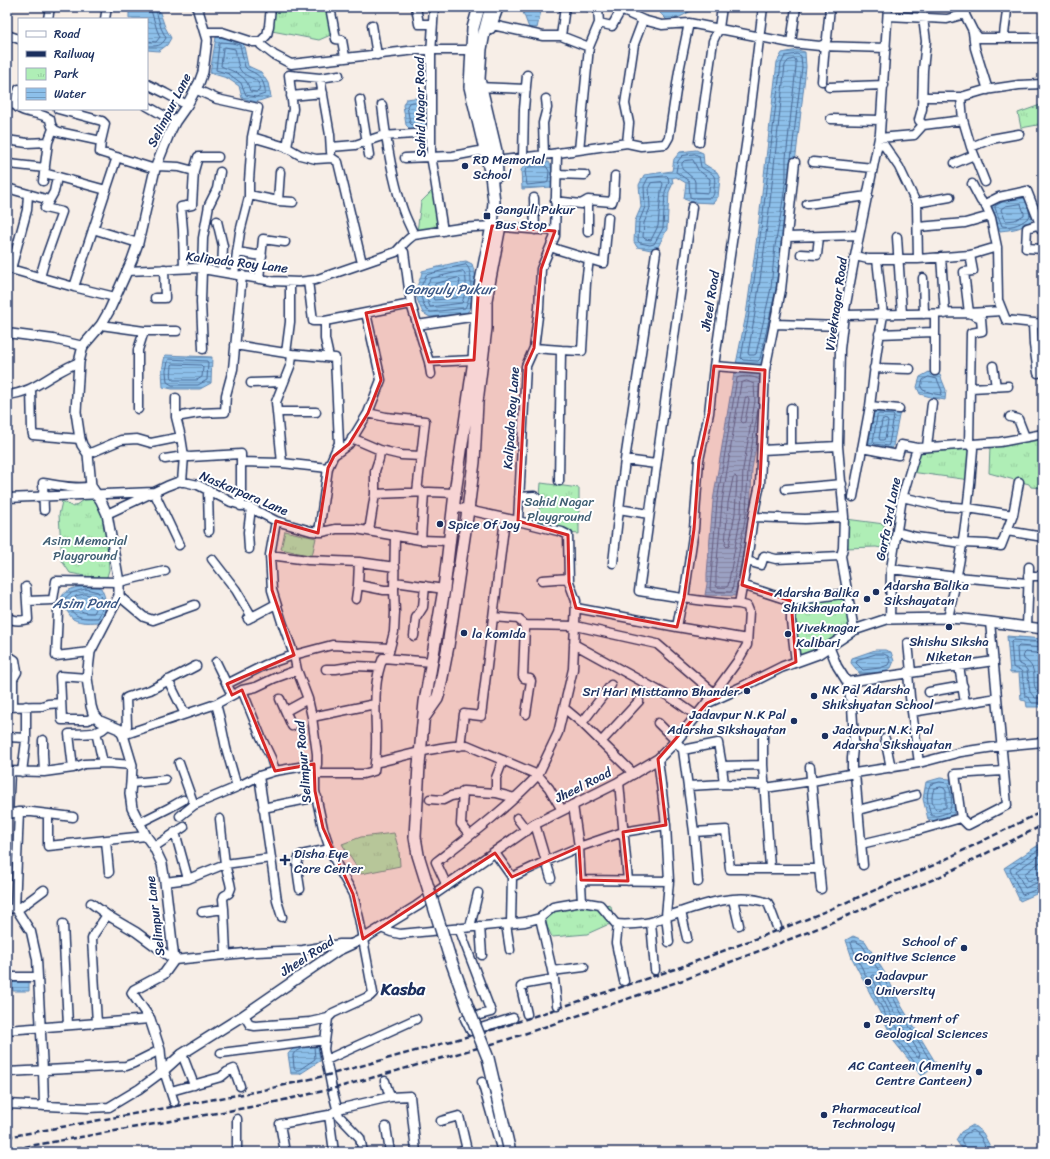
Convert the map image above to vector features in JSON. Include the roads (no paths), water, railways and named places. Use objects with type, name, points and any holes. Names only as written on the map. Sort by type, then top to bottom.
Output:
[{"type":"main road","points":[[479,7],[473,28],[472,50],[485,150],[491,175],[496,226],[478,296],[474,360],[455,494],[444,589],[426,697],[419,765],[414,838],[449,955],[488,1058],[510,1152]]},
{"type":"main road","points":[[424,716],[437,699],[439,693],[448,646],[474,462],[477,402],[486,328],[486,300],[496,226],[496,151],[477,85],[484,33],[491,7]]},
{"type":"street","points":[[48,18],[50,7]]},
{"type":"street","points":[[105,18],[107,7]]},
{"type":"street","name":"Selimpur Lane","points":[[127,270],[138,243],[156,167],[169,134],[175,122],[187,105],[203,72],[207,40],[197,7]]},
{"type":"street","points":[[205,32],[222,32],[253,42],[260,42],[267,35],[270,7]]},
{"type":"street","points":[[330,7],[336,39],[342,40],[345,57]]},
{"type":"street","points":[[416,7],[419,24],[433,24]]},
{"type":"street","name":"Sahid Nagar Road","points":[[434,7],[430,94],[431,156],[443,231]]},
{"type":"street","points":[[479,64],[499,7]]},
{"type":"street","points":[[561,36],[565,7]]},
{"type":"street","points":[[579,150],[589,47],[599,23],[598,8],[590,7]]},
{"type":"street","points":[[699,142],[713,41],[719,28],[722,7]]},
{"type":"street","name":"Jheel Road","points":[[677,627],[684,598],[694,529],[699,460],[709,413],[714,366],[747,138],[758,36],[763,7]]},
{"type":"street","points":[[791,43],[796,7]]},
{"type":"street","points":[[822,81],[823,45],[827,38],[830,7]]},
{"type":"street","name":"Viveknagar Road","points":[[854,630],[841,556],[843,548],[844,517],[838,446],[840,349],[842,326],[854,256],[868,196],[879,138],[884,85],[888,7]]},
{"type":"street","points":[[1004,38],[1007,7]]},
{"type":"street","points":[[599,23],[612,26],[621,9],[642,20],[662,25],[689,23],[791,43],[886,48]]},
{"type":"street","points":[[888,16],[947,19],[963,11],[973,31],[979,38],[1043,38]]},
{"type":"street","points":[[923,18],[926,41],[922,109],[919,120],[923,125]]},
{"type":"street","points":[[627,143],[629,123],[625,104],[634,44],[642,20]]},
{"type":"street","points":[[496,161],[627,143],[641,146],[665,144],[669,137],[679,72],[689,23]]},
{"type":"street","points":[[372,25],[377,55]]},
{"type":"street","points":[[492,25],[543,36],[561,36],[589,47]]},
{"type":"street","points":[[973,31],[975,48],[988,90]]},
{"type":"street","points":[[7,35],[18,39]]},
{"type":"street","points":[[260,42],[261,45],[274,55],[291,64],[345,57],[377,55],[397,51],[472,50]]},
{"type":"street","points":[[287,148],[293,109],[289,75],[320,78],[339,75]]},
{"type":"street","points":[[524,157],[524,109],[527,75]]},
{"type":"street","points":[[320,78],[330,135],[332,158]]},
{"type":"street","points":[[148,84],[165,92],[187,105]]},
{"type":"street","points":[[923,96],[961,97],[988,90],[1019,85],[1043,84]]},
{"type":"street","points":[[477,85],[526,89]]},
{"type":"street","points":[[829,87],[884,85]]},
{"type":"street","points":[[176,417],[199,413],[226,412],[226,395],[233,369],[235,346],[240,232],[249,195],[252,137],[258,108],[217,99],[195,89]]},
{"type":"street","points":[[10,105],[18,91]]},
{"type":"street","points":[[291,96],[323,93]]},
{"type":"street","points":[[961,97],[963,120],[985,182]]},
{"type":"street","points":[[544,155],[543,123],[547,108],[546,99]]},
{"type":"street","points":[[360,100],[369,154]]},
{"type":"street","points":[[382,105],[392,170],[400,201],[414,235],[460,228],[496,226],[555,232]]},
{"type":"street","points":[[148,107],[175,122]]},
{"type":"street","points":[[22,110],[47,116],[50,119],[53,129],[59,132],[101,141]]},
{"type":"street","points":[[75,111],[105,124],[100,152],[156,167],[179,167],[194,171]]},
{"type":"street","points":[[830,119],[881,120]]},
{"type":"street","points":[[918,259],[916,203],[899,167],[879,138],[914,135],[923,125],[963,120]]},
{"type":"street","points":[[44,174],[48,142],[53,129]]},
{"type":"street","points":[[331,147],[356,144],[386,136],[431,133]]},
{"type":"street","points":[[955,162],[991,139],[1019,134]]},
{"type":"street","points":[[252,137],[287,148],[300,155],[316,158],[332,158],[338,162],[362,263]]},
{"type":"street","points":[[7,140],[27,143],[48,142]]},
{"type":"street","points":[[405,158],[453,156],[485,150]]},
{"type":"street","name":"Kalipada Roy Lane","points":[[518,521],[526,362],[534,348],[542,269],[555,236],[557,153]]},
{"type":"street","points":[[74,287],[117,157]]},
{"type":"street","points":[[184,268],[181,207],[192,205],[194,171],[198,157],[218,157]]},
{"type":"street","points":[[739,604],[753,517],[760,484],[765,370],[781,290],[795,162]]},
{"type":"street","points":[[813,162],[873,168]]},
{"type":"street","points":[[7,166],[9,164],[106,190]]},
{"type":"street","points":[[203,349],[201,302],[203,238],[209,205],[217,189],[220,172]]},
{"type":"street","points":[[278,201],[280,172]]},
{"type":"street","points":[[556,174],[585,175]]},
{"type":"street","points":[[556,201],[581,204],[588,200],[612,202],[614,196],[615,176]]},
{"type":"street","points":[[40,277],[62,212],[45,208],[54,192],[57,177]]},
{"type":"street","points":[[972,184],[981,201],[985,204],[990,216],[997,248],[998,300],[1006,320],[1043,324]]},
{"type":"street","points":[[7,188],[49,200]]},
{"type":"street","points":[[985,204],[999,197],[1027,191],[1042,227],[1026,228],[1026,248],[1043,249]]},
{"type":"street","points":[[28,194],[27,210],[9,268],[115,297]]},
{"type":"street","points":[[249,195],[278,201],[293,202]]},
{"type":"street","points":[[807,204],[868,196]]},
{"type":"street","points":[[916,203],[950,197]]},
{"type":"street","points":[[534,198],[535,230]]},
{"type":"street","points":[[588,200],[588,232]]},
{"type":"street","points":[[692,207],[638,591],[747,606],[749,611],[747,645],[708,703]]},
{"type":"street","points":[[918,227],[965,223],[990,216]]},
{"type":"street","points":[[551,247],[604,263],[608,217]]},
{"type":"street","points":[[217,221],[223,246],[222,272]]},
{"type":"street","points":[[93,229],[138,243]]},
{"type":"street","name":"Kalipada Roy Lane","points":[[127,270],[184,268],[202,269],[272,281],[308,281],[315,280],[396,252],[408,239],[414,235]]},
{"type":"street","points":[[787,237],[859,235]]},
{"type":"street","points":[[897,236],[902,314]]},
{"type":"street","points":[[801,254],[816,255],[819,237]]},
{"type":"street","points":[[259,279],[263,239],[285,242]]},
{"type":"street","points":[[400,248],[404,252],[411,304],[431,374]]},
{"type":"street","points":[[854,256],[868,259],[918,259],[970,255],[997,248]]},
{"type":"street","points":[[238,252],[262,256]]},
{"type":"street","points":[[613,563],[625,460],[656,252]]},
{"type":"street","points":[[968,313],[964,272],[973,271],[970,255]]},
{"type":"street","points":[[941,257],[945,314]]},
{"type":"street","points":[[534,348],[582,351],[585,289],[589,259]]},
{"type":"street","points":[[854,497],[870,406],[874,368],[883,315],[877,259]]},
{"type":"street","points":[[155,298],[165,298],[164,269]]},
{"type":"street","points":[[123,734],[119,729],[106,725],[100,721],[91,706],[87,678],[90,652],[119,596],[119,582],[107,514],[101,501],[91,486],[88,454],[80,439],[76,412],[79,362],[83,346],[101,325],[127,270]]},
{"type":"street","points":[[923,278],[924,314]]},
{"type":"street","points":[[308,281],[313,321],[325,321],[411,304]]},
{"type":"street","points":[[282,463],[276,402],[291,364],[289,354],[290,282]]},
{"type":"street","points":[[844,315],[945,314],[1002,311]]},
{"type":"street","points":[[334,456],[349,444],[368,413],[381,380],[366,313]]},
{"type":"street","points":[[948,618],[957,577],[968,508],[973,449],[969,444],[971,333],[982,331],[980,318],[968,313]]},
{"type":"street","points":[[934,314],[935,370]]},
{"type":"street","points":[[417,325],[477,316]]},
{"type":"street","points":[[325,321],[329,357]]},
{"type":"street","points":[[1033,323],[1038,373]]},
{"type":"street","points":[[774,324],[842,326]]},
{"type":"street","points":[[101,325],[144,332],[177,331]]},
{"type":"street","points":[[138,409],[138,350],[144,332]]},
{"type":"street","points":[[879,334],[934,332]]},
{"type":"street","points":[[7,333],[53,339],[83,346]]},
{"type":"street","points":[[235,346],[289,354],[335,358],[339,443],[328,468],[319,532]]},
{"type":"street","points":[[559,481],[561,350]]},
{"type":"street","points":[[428,362],[474,360]]},
{"type":"street","points":[[7,395],[31,389],[60,371],[79,362]]},
{"type":"street","points":[[714,366],[765,370]]},
{"type":"street","points":[[993,366],[996,387]]},
{"type":"street","points":[[874,368],[910,369]]},
{"type":"street","points":[[251,384],[284,382]]},
{"type":"street","points":[[971,388],[1008,386]]},
{"type":"street","points":[[31,389],[33,435],[80,439]]},
{"type":"street","points":[[176,398],[176,417],[184,456],[182,482]]},
{"type":"street","points":[[927,447],[932,403]]},
{"type":"street","points":[[870,406],[899,409]]},
{"type":"street","points":[[790,408],[791,448]]},
{"type":"street","points":[[277,412],[316,412]]},
{"type":"street","points":[[368,413],[425,422],[420,492],[422,540]]},
{"type":"street","points":[[1010,417],[1018,419],[1025,437]]},
{"type":"street","points":[[862,448],[898,455],[901,445],[917,448],[1000,442],[1043,434]]},
{"type":"street","points":[[88,454],[121,440],[137,439],[151,443],[181,437]]},
{"type":"street","points":[[352,438],[380,450],[401,455],[422,456]]},
{"type":"street","points":[[762,450],[838,446]]},
{"type":"street","name":"Garfa 3rd Lane","points":[[890,619],[891,569],[902,497],[917,448]]},
{"type":"street","points":[[369,531],[375,494],[375,471],[380,450]]},
{"type":"street","points":[[165,459],[184,456],[190,457],[241,454],[241,506]]},
{"type":"street","points":[[625,460],[656,464]]},
{"type":"street","points":[[241,462],[282,463],[328,468]]},
{"type":"street","name":"Naskarpara Lane","points":[[107,514],[180,481],[198,485],[231,502],[251,508],[276,521],[311,531],[322,532],[336,529],[356,529],[422,540],[450,541]]},
{"type":"street","points":[[897,532],[916,537],[1001,546],[1013,515],[1019,482]]},
{"type":"street","points":[[44,510],[43,483],[62,486],[91,486]]},
{"type":"street","points":[[786,489],[842,484]]},
{"type":"street","points":[[208,491],[209,532]]},
{"type":"street","points":[[7,498],[154,492],[179,545]]},
{"type":"street","points":[[375,494],[420,492],[455,494]]},
{"type":"street","points":[[519,497],[534,496],[542,502]]},
{"type":"street","points":[[902,497],[940,506],[968,508],[1013,515]]},
{"type":"street","points":[[447,886],[436,862],[497,815],[538,775],[558,733],[573,669],[576,626],[576,602],[568,578],[568,536],[562,532],[454,507]]},
{"type":"street","points":[[249,549],[248,532],[251,508]]},
{"type":"street","points":[[619,509],[649,514]]},
{"type":"street","points":[[753,517],[805,519],[844,517]]},
{"type":"street","points":[[460,746],[464,714],[481,716],[505,519]]},
{"type":"street","name":"Selimpur Road","points":[[276,521],[270,555],[272,590],[294,655],[297,670],[308,699],[312,717],[317,764],[315,774],[315,791],[323,828],[338,867],[353,894],[370,971],[372,994],[333,1013],[328,1018]]},
{"type":"street","points":[[1007,531],[1043,537]]},
{"type":"street","points":[[388,659],[394,632],[395,619],[395,536]]},
{"type":"street","points":[[270,555],[308,560],[359,562],[395,567]]},
{"type":"street","points":[[747,561],[761,565],[764,556],[776,560],[841,556]]},
{"type":"street","points":[[212,559],[236,590],[249,618],[276,604]]},
{"type":"street","points":[[356,599],[359,562]]},
{"type":"street","points":[[1027,627],[1028,567]]},
{"type":"street","points":[[891,569],[957,577],[1028,580],[1043,576]]},
{"type":"street","points":[[27,601],[53,600],[56,581],[119,582],[165,571]]},
{"type":"street","points":[[542,580],[568,578]]},
{"type":"street","points":[[358,585],[384,590],[394,586],[425,586],[444,589]]},
{"type":"street","points":[[742,585],[791,601],[848,593]]},
{"type":"street","points":[[414,636],[416,618],[423,607],[425,586]]},
{"type":"street","points":[[7,617],[10,620],[20,622],[28,619],[26,587]]},
{"type":"street","points":[[119,596],[144,617],[152,620],[195,605]]},
{"type":"street","points":[[791,601],[791,621],[796,662]]},
{"type":"street","points":[[576,608],[747,639]]},
{"type":"street","points":[[58,610],[56,656],[90,652]]},
{"type":"street","points":[[493,617],[518,619],[526,625],[576,626],[657,644],[714,693]]},
{"type":"street","name":"Jheel Road","points":[[163,1071],[182,1054],[244,1015],[337,951],[381,928],[447,886],[535,824],[619,782],[658,759],[676,741],[708,703],[782,667],[812,657],[854,630],[890,619],[948,618],[1043,629]]},
{"type":"street","points":[[990,622],[1001,746],[1004,771],[1007,805],[968,825],[961,818],[956,774],[1004,771]]},
{"type":"street","points":[[526,625],[523,676],[531,681],[526,714]]},
{"type":"street","points":[[908,643],[910,697],[919,763]]},
{"type":"street","points":[[574,644],[670,697],[697,716]]},
{"type":"street","points":[[227,684],[266,665],[294,655],[332,645],[390,648]]},
{"type":"street","points":[[829,646],[847,682],[852,708],[854,738],[852,758],[853,773],[863,864]]},
{"type":"street","points":[[7,658],[12,658],[15,660],[17,672],[13,680],[10,707],[42,706],[61,703]]},
{"type":"street","points":[[315,774],[363,774],[374,771],[375,704],[379,667],[383,658],[432,662]]},
{"type":"street","points":[[847,682],[994,661]]},
{"type":"street","points":[[216,662],[232,695]]},
{"type":"street","points":[[123,734],[127,726],[126,698],[150,690],[196,666]]},
{"type":"street","points":[[326,669],[336,670],[355,666],[379,667]]},
{"type":"street","points":[[959,666],[965,703]]},
{"type":"street","points":[[123,734],[216,704],[242,690],[256,687],[297,670]]},
{"type":"street","points":[[87,678],[60,676],[62,720],[88,720],[96,716]]},
{"type":"street","points":[[168,680],[185,714]]},
{"type":"street","points":[[582,723],[611,685]]},
{"type":"street","points":[[928,692],[963,686]]},
{"type":"street","points":[[242,690],[271,758],[275,772]]},
{"type":"street","points":[[912,712],[997,698]]},
{"type":"street","points":[[280,699],[292,726]]},
{"type":"street","points":[[286,711],[308,699]]},
{"type":"street","points":[[601,742],[639,701]]},
{"type":"street","points":[[216,704],[237,787]]},
{"type":"street","points":[[312,717],[375,704]]},
{"type":"street","points":[[22,772],[26,738],[26,706]]},
{"type":"street","points":[[564,708],[582,723],[634,774]]},
{"type":"street","points":[[658,723],[683,750],[694,832],[698,882]]},
{"type":"street","points":[[73,768],[69,734],[96,732],[104,728],[106,725]]},
{"type":"street","points":[[96,732],[103,763]]},
{"type":"street","name":"Selimpur Lane","points":[[123,734],[132,765],[130,793],[132,808],[162,864],[165,882],[174,960],[164,974],[133,991],[132,993],[150,1019],[160,1050],[163,1071]]},
{"type":"street","points":[[763,734],[763,765],[770,868]]},
{"type":"street","points":[[7,737],[26,738]]},
{"type":"street","points":[[885,739],[890,768]]},
{"type":"street","points":[[43,740],[44,772]]},
{"type":"street","points":[[688,786],[724,784],[765,787],[812,781],[919,763],[961,752],[1043,742]]},
{"type":"street","points":[[683,750],[718,743],[724,784]]},
{"type":"street","points":[[375,763],[421,752],[467,745],[538,775],[549,788],[562,810]]},
{"type":"street","points":[[658,759],[666,825],[669,881],[666,916],[669,942]]},
{"type":"street","points":[[496,793],[496,778],[503,760]]},
{"type":"street","points":[[73,817],[32,812],[7,814],[8,771],[44,772],[73,768],[84,764],[103,763],[132,765]]},
{"type":"street","points":[[179,763],[194,805]]},
{"type":"street","points":[[180,816],[194,805],[259,776],[317,764]]},
{"type":"street","points":[[722,766],[763,765]]},
{"type":"street","points":[[810,767],[821,889]]},
{"type":"street","points":[[259,776],[277,901],[282,917]]},
{"type":"street","points":[[131,783],[165,780]]},
{"type":"street","points":[[619,782],[628,881]]},
{"type":"street","points":[[430,799],[443,800],[451,796],[462,794],[463,791],[496,793],[515,798]]},
{"type":"street","points":[[462,794],[461,824],[470,835]]},
{"type":"street","points":[[858,810],[916,795]]},
{"type":"street","points":[[263,808],[317,797]]},
{"type":"street","points":[[139,823],[182,800]]},
{"type":"street","points":[[573,805],[579,847],[582,902]]},
{"type":"street","points":[[19,812],[13,909],[32,932],[37,959],[44,1106]]},
{"type":"street","points":[[48,814],[48,846],[146,836]]},
{"type":"street","points":[[220,818],[225,864],[231,888],[230,893],[224,896],[223,899],[226,955]]},
{"type":"street","points":[[517,818],[527,830]]},
{"type":"street","points":[[861,844],[912,832],[961,818]]},
{"type":"street","points":[[535,824],[551,878]]},
{"type":"street","points":[[512,878],[579,847],[623,832],[666,825]]},
{"type":"street","points":[[154,847],[184,827]]},
{"type":"street","points":[[694,832],[726,830],[730,869],[820,869]]},
{"type":"street","points":[[175,832],[188,879]]},
{"type":"street","points":[[106,841],[108,872]]},
{"type":"street","points":[[300,889],[297,862],[298,857],[301,855],[330,849]]},
{"type":"street","points":[[495,853],[512,878],[509,923],[510,950]]},
{"type":"street","points":[[165,882],[188,879],[225,864],[271,858]]},
{"type":"street","points":[[581,880],[669,881]]},
{"type":"street","points":[[13,909],[44,890]]},
{"type":"street","points":[[470,927],[478,893]]},
{"type":"street","points":[[381,928],[400,934],[525,922],[540,918],[553,907],[582,902],[600,905],[615,923],[618,924],[651,922],[666,916],[726,899],[743,898],[768,903],[777,927]]},
{"type":"street","points":[[733,899],[739,925]]},
{"type":"street","points":[[91,903],[107,915],[136,932],[174,960],[255,952],[303,950],[340,944],[351,944]]},
{"type":"street","points":[[202,912],[224,909]]},
{"type":"street","points":[[681,912],[687,938]]},
{"type":"street","points":[[97,1023],[92,940],[94,934],[107,915]]},
{"type":"street","points":[[540,918],[547,944],[557,1005]]},
{"type":"street","points":[[651,922],[655,970]]},
{"type":"street","points":[[63,924],[68,1025]]},
{"type":"street","points":[[618,924],[616,943],[624,981]]},
{"type":"street","points":[[480,926],[482,954]]},
{"type":"street","points":[[459,928],[491,1012],[465,1019],[471,1031],[513,1018]]},
{"type":"street","points":[[527,1014],[521,987],[553,975],[584,967]]},
{"type":"street","points":[[7,977],[38,976]]},
{"type":"street","points":[[244,1015],[250,1025],[255,1026],[310,1022],[328,1018],[324,1049],[330,1082],[340,1118],[360,1138],[363,1152]]},
{"type":"street","points":[[326,1060],[416,1018]]},
{"type":"street","points":[[7,1030],[40,1026],[150,1019]]},
{"type":"street","points":[[221,1053],[324,1040]]},
{"type":"street","points":[[7,1072],[126,1066],[160,1050]]},
{"type":"street","points":[[182,1054],[194,1085]]},
{"type":"street","points":[[171,1091],[222,1077],[227,1072],[234,1069],[240,1086]]},
{"type":"street","points":[[7,1104],[88,1108],[109,1107],[139,1089],[163,1071],[174,1102]]},
{"type":"street","points":[[385,1081],[390,1097]]},
{"type":"street","points":[[482,1082],[502,1152]]},
{"type":"street","points":[[285,1152],[280,1124],[329,1115],[338,1109],[390,1097],[410,1096],[416,1152]]},
{"type":"street","points":[[329,1115],[334,1152]]},
{"type":"street","points":[[441,1121],[459,1116],[467,1150],[460,1152]]},
{"type":"street","points":[[237,1118],[237,1152]]},
{"type":"street","points":[[386,1127],[390,1152]]},
{"type":"water","points":[[129,7],[158,7],[165,27],[171,38],[167,45],[159,51],[148,50],[148,18],[129,18]]},
{"type":"water","points":[[521,7],[542,7],[537,28],[529,28]]},
{"type":"water","points":[[661,7],[691,7],[691,11],[669,22],[660,13]]},
{"type":"water","points":[[216,37],[243,42],[248,66],[261,72],[268,83],[271,97],[256,102],[242,98],[239,86],[227,78],[210,73]]},
{"type":"water","points":[[797,50],[805,52],[806,67],[780,290],[762,365],[736,364],[746,315],[757,237],[777,62],[782,53]]},
{"type":"water","points":[[414,98],[424,100],[427,123],[422,131],[412,131],[406,125],[403,105],[406,99]]},
{"type":"water","points":[[696,150],[703,153],[704,164],[717,172],[720,178],[718,197],[713,203],[692,202],[684,199],[686,183],[676,177],[672,178],[673,183],[669,192],[667,229],[658,247],[651,250],[637,247],[634,242],[635,221],[641,207],[639,185],[644,175],[672,171],[674,159],[680,152]]},
{"type":"water","points":[[539,161],[549,162],[553,170],[552,187],[522,189],[521,170],[527,163]]},
{"type":"water","points":[[1028,195],[1035,217],[1019,228],[1000,231],[991,208],[992,203],[1003,198]]},
{"type":"water","name":"Ganguly Pukur","points":[[466,261],[472,264],[476,277],[470,308],[467,313],[430,317],[423,313],[416,291],[422,271]]},
{"type":"water","points":[[165,355],[212,357],[211,383],[200,389],[172,389],[163,387],[162,371]]},
{"type":"water","points":[[748,372],[764,375],[764,401],[752,469],[750,515],[735,596],[705,595],[713,501],[734,373]]},
{"type":"water","points":[[929,372],[940,375],[946,390],[945,400],[920,394],[917,387],[920,377]]},
{"type":"water","points":[[874,410],[900,411],[892,451],[868,447]]},
{"type":"water","name":"Asim Pond","points":[[86,585],[101,588],[105,597],[106,605],[101,622],[76,621],[72,618],[63,605],[61,600],[65,593],[74,588]]},
{"type":"water","points":[[1007,636],[1043,639],[1043,707],[1027,707],[1026,701],[1021,700],[1019,673],[1010,673]]},
{"type":"water","points":[[875,650],[885,650],[891,652],[894,661],[891,668],[881,672],[860,674],[851,663],[852,658]]},
{"type":"water","points":[[940,778],[950,779],[954,792],[955,809],[954,814],[935,821],[928,819],[923,799],[926,782]]},
{"type":"water","points":[[1043,842],[1043,891],[1020,901],[1004,868]]},
{"type":"water","points":[[853,936],[865,941],[937,1065],[922,1076],[896,1044],[852,958],[846,940]]},
{"type":"water","points":[[12,982],[29,982],[29,991],[13,991]]},
{"type":"water","points":[[318,1043],[320,1061],[300,1074],[291,1074],[288,1054],[291,1050],[305,1044]]},
{"type":"water","points":[[973,1125],[983,1133],[993,1152],[964,1152],[956,1140],[961,1132]]},
{"type":"railway","points":[[7,1137],[259,1091],[328,1075],[502,1027],[681,967],[807,919],[934,865],[1043,811]]},
{"type":"railway","points":[[7,1150],[262,1105],[332,1089],[506,1040],[686,979],[811,931],[939,877],[1043,825]]},
{"type":"place","name":"RD Memorial School","points":[[465,166]]},
{"type":"place","name":"Ganguli Pukur Bus Stop","points":[[487,216]]},
{"type":"place","name":"Spice Of Joy","points":[[440,524]]},
{"type":"place","name":"Adarsha Balika Sikshayatan","points":[[876,592]]},
{"type":"place","name":"Adarsha Balika Shikshayatan","points":[[867,599]]},
{"type":"place","name":"Shishu Siksha Niketan","points":[[949,627]]},
{"type":"place","name":"la komida","points":[[464,633]]},
{"type":"place","name":"Viveknagar Kalibari","points":[[788,634]]},
{"type":"place","name":"Sri Hari Misttanno Bhander","points":[[747,691]]},
{"type":"place","name":"NK Pal Adarsha Shikshyatan School","points":[[814,696]]},
{"type":"place","name":"Jadavpur N.K Pal Adarsha Sikshayatan","points":[[794,721]]},
{"type":"place","name":"Jadavpur N.K. Pal Adarsha Sikshayatan","points":[[825,736]]},
{"type":"place","name":"Disha Eye Care Center","points":[[285,860]]},
{"type":"place","name":"School of Cognitive Science","points":[[964,948]]},
{"type":"place","name":"Jadavpur University","points":[[868,982]]},
{"type":"place","name":"Department of Geological Sciences","points":[[867,1025]]},
{"type":"place","name":"AC Canteen (Amenity Centre Canteen)","points":[[979,1072]]},
{"type":"place","name":"Pharmaceutical Technology","points":[[824,1115]]},
{"type":"district","name":"Kasba","points":[[403,989]]},
{"type":"park label","name":"Sahid Nagar Playground","points":[[559,508]]},
{"type":"park label","name":"Asim Memorial Playground","points":[[85,548]]}]
